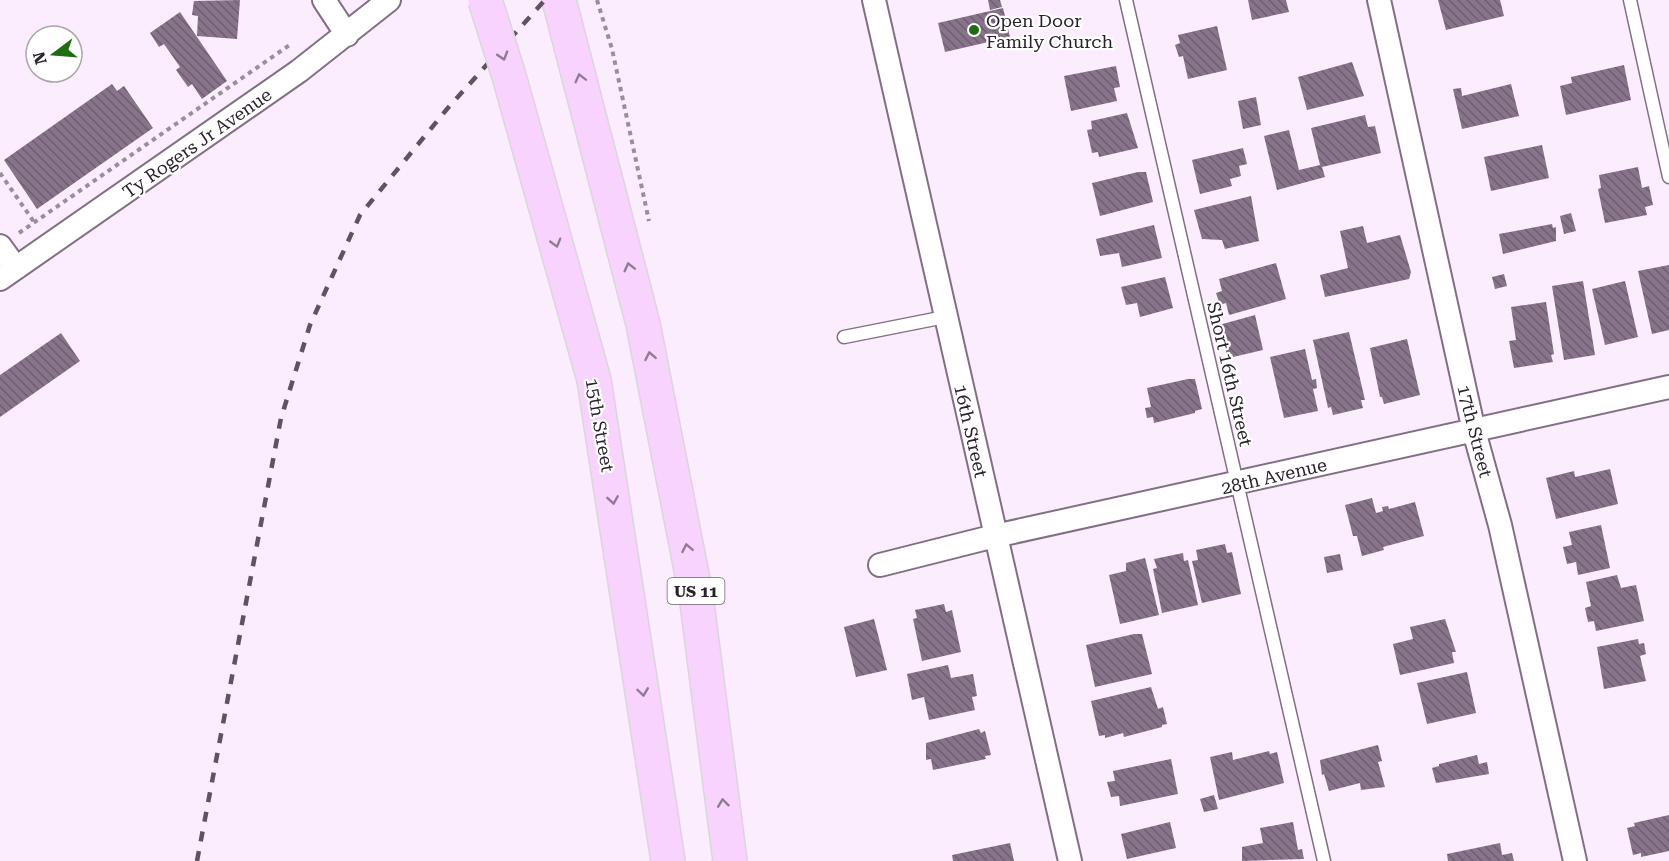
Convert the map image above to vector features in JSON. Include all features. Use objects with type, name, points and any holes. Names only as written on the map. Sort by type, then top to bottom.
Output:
[{"type":"main road","name":"15th Street","points":[[485,0],[594,380],[668,861]]},
{"type":"main road","name":"US 11","points":[[559,0],[644,324],[696,595],[730,861]]},
{"type":"street","points":[[324,0],[347,35]]},
{"type":"street","name":"Ty Rogers Jr Avenue","points":[[8,274],[347,35],[389,0]]},
{"type":"street","name":"16th Street","points":[[874,0],[1070,861]]},
{"type":"street","name":"17th Street","points":[[1379,0],[1474,431],[1500,525],[1575,861]]},
{"type":"street","points":[[0,246],[8,274]]},
{"type":"street","name":"28th Avenue","points":[[880,565],[995,536],[1238,485],[1669,387]]},
{"type":"lane","name":"Short 16th Street","points":[[1126,0],[1324,861]]},
{"type":"lane","points":[[1630,0],[1669,177]]},
{"type":"lane","points":[[844,337],[945,316]]},
{"type":"path","points":[[597,0],[612,49],[650,229]]},
{"type":"path","points":[[0,246],[295,41]]},
{"type":"path","points":[[0,173],[50,245]]},
{"type":"building","points":[[240,0],[237,39],[197,36],[198,16],[192,15],[194,1]]},
{"type":"building","points":[[988,0],[1000,0],[1002,7],[990,10]]},
{"type":"building","points":[[1248,0],[1286,0],[1289,12],[1252,20]]},
{"type":"building","points":[[1438,0],[1500,0],[1504,16],[1446,30]]},
{"type":"building","name":"Open Door Family Church","points":[[1003,8],[1010,37],[945,52],[938,23]]},
{"type":"building","points":[[180,12],[227,81],[202,99],[192,84],[188,87],[176,70],[180,67],[164,44],[159,47],[150,33]]},
{"type":"building","points":[[1217,26],[1227,70],[1188,79],[1183,56],[1179,57],[1175,45],[1180,43],[1178,35]]},
{"type":"building","points":[[1352,62],[1364,96],[1307,110],[1298,77]]},
{"type":"building","points":[[1624,65],[1631,100],[1566,115],[1560,86],[1572,83],[1571,77]]},
{"type":"building","points":[[1116,66],[1120,87],[1114,88],[1117,101],[1071,111],[1064,76]]},
{"type":"building","points":[[112,84],[117,91],[124,86],[153,128],[37,209],[4,160]]},
{"type":"building","points":[[1511,84],[1519,116],[1462,129],[1453,89],[1461,88],[1462,96]]},
{"type":"building","points":[[1256,97],[1261,125],[1243,129],[1238,101]]},
{"type":"building","points":[[1127,113],[1138,148],[1099,157],[1098,152],[1092,153],[1087,130],[1092,129],[1091,121]]},
{"type":"building","points":[[1365,115],[1368,127],[1375,126],[1381,153],[1322,167],[1325,177],[1277,190],[1264,136],[1289,130],[1299,170],[1320,165],[1311,128]]},
{"type":"building","points":[[1542,145],[1549,178],[1491,191],[1484,157]]},
{"type":"building","points":[[1243,148],[1247,164],[1239,166],[1241,176],[1230,179],[1232,186],[1200,194],[1192,160]]},
{"type":"building","points":[[1638,167],[1642,188],[1649,186],[1653,205],[1645,207],[1647,215],[1605,223],[1598,189],[1601,188],[1599,175]]},
{"type":"building","points":[[1146,172],[1153,202],[1100,216],[1092,183]]},
{"type":"building","points":[[1251,196],[1259,241],[1225,249],[1222,240],[1202,239],[1194,210]]},
{"type":"building","points":[[1571,213],[1576,231],[1564,234],[1560,216]]},
{"type":"building","points":[[1552,224],[1553,228],[1556,227],[1556,241],[1503,254],[1499,234]]},
{"type":"building","points":[[1154,225],[1162,258],[1122,267],[1119,253],[1100,256],[1096,239]]},
{"type":"building","points":[[1363,226],[1367,243],[1400,235],[1411,272],[1409,279],[1325,297],[1320,275],[1348,268],[1340,231]]},
{"type":"building","points":[[1276,263],[1286,299],[1229,315],[1226,303],[1220,305],[1216,293],[1222,291],[1219,279]]},
{"type":"building","points":[[1669,265],[1669,330],[1652,334],[1638,271]]},
{"type":"building","points":[[1504,274],[1507,286],[1495,289],[1492,277]]},
{"type":"building","points":[[1165,277],[1173,308],[1140,317],[1137,303],[1126,305],[1121,287]]},
{"type":"building","points":[[1583,281],[1595,355],[1564,360],[1552,286]]},
{"type":"building","points":[[1625,281],[1638,337],[1605,345],[1592,289]]},
{"type":"building","points":[[1546,302],[1554,354],[1551,355],[1553,362],[1514,368],[1509,341],[1516,340],[1511,307]]},
{"type":"building","points":[[1255,315],[1263,350],[1233,357],[1232,354],[1227,355],[1219,325]]},
{"type":"building","points":[[1349,332],[1365,400],[1361,400],[1363,408],[1333,415],[1331,407],[1328,408],[1313,340]]},
{"type":"building","points":[[61,333],[80,361],[0,417],[0,375]]},
{"type":"building","points":[[1407,339],[1420,395],[1384,404],[1380,397],[1370,348]]},
{"type":"building","points":[[1305,349],[1312,380],[1316,379],[1317,388],[1313,389],[1318,411],[1284,418],[1270,357]]},
{"type":"building","points":[[1195,379],[1202,409],[1195,413],[1154,423],[1153,417],[1147,418],[1145,408],[1151,407],[1147,388]]},
{"type":"building","points":[[1610,469],[1618,504],[1556,519],[1546,478],[1574,471],[1575,477]]},
{"type":"building","points":[[1372,498],[1376,513],[1383,511],[1382,507],[1388,506],[1389,509],[1415,502],[1424,536],[1383,547],[1384,550],[1362,556],[1357,536],[1353,536],[1345,505]]},
{"type":"building","points":[[1601,525],[1610,568],[1578,575],[1576,562],[1567,564],[1563,547],[1572,545],[1569,532]]},
{"type":"building","points":[[1225,544],[1227,553],[1232,552],[1241,594],[1202,603],[1192,561],[1198,560],[1196,550]]},
{"type":"building","points":[[1183,553],[1184,561],[1188,560],[1198,605],[1162,613],[1153,569],[1157,568],[1154,559]]},
{"type":"building","points":[[1340,554],[1343,570],[1327,573],[1324,557]]},
{"type":"building","points":[[1145,558],[1159,615],[1120,624],[1109,575],[1126,571],[1126,563]]},
{"type":"building","points":[[1617,575],[1621,588],[1636,585],[1644,621],[1596,631],[1594,621],[1588,622],[1585,608],[1591,606],[1586,582]]},
{"type":"building","points":[[944,604],[946,612],[952,610],[961,652],[922,661],[913,619],[917,618],[915,610]]},
{"type":"building","points":[[874,619],[887,670],[856,677],[844,627]]},
{"type":"building","points":[[1445,619],[1456,652],[1452,652],[1454,663],[1400,675],[1393,644],[1413,639],[1410,627]]},
{"type":"building","points":[[1142,634],[1152,674],[1095,687],[1086,645]]},
{"type":"building","points":[[1638,639],[1639,644],[1644,643],[1646,654],[1640,656],[1646,681],[1604,689],[1597,647]]},
{"type":"building","points":[[948,665],[951,678],[973,674],[977,696],[972,697],[975,710],[929,720],[924,697],[912,700],[907,674]]},
{"type":"building","points":[[1467,672],[1476,713],[1427,724],[1417,683]]},
{"type":"building","points":[[1151,687],[1158,709],[1163,707],[1167,724],[1124,737],[1123,733],[1105,738],[1105,735],[1099,736],[1091,701]]},
{"type":"building","points":[[979,729],[981,733],[985,731],[991,755],[985,756],[986,759],[933,770],[931,759],[926,760],[926,743]]},
{"type":"building","points":[[1378,745],[1382,761],[1378,762],[1385,787],[1361,790],[1360,783],[1329,791],[1324,774],[1322,775],[1320,760]]},
{"type":"building","points":[[1269,751],[1270,754],[1277,752],[1284,783],[1219,800],[1210,757],[1232,752],[1233,760]]},
{"type":"building","points":[[1477,755],[1479,764],[1487,762],[1489,774],[1436,783],[1432,768],[1439,764]]},
{"type":"building","points":[[1171,759],[1178,794],[1120,806],[1119,796],[1111,797],[1107,782],[1115,781],[1113,771]]},
{"type":"building","points":[[1214,795],[1218,809],[1204,812],[1200,799]]},
{"type":"building","points":[[1669,815],[1669,851],[1641,857],[1641,853],[1633,855],[1627,828],[1635,826],[1634,823]]},
{"type":"building","points":[[1170,822],[1176,848],[1127,859],[1121,834]]},
{"type":"building","points":[[1293,822],[1298,850],[1302,849],[1304,859],[1242,861],[1242,847],[1263,843],[1260,828]]},
{"type":"building","points":[[1010,843],[1014,861],[953,861],[952,855]]},
{"type":"building","points":[[1500,843],[1502,855],[1512,853],[1514,861],[1448,861],[1447,854]]},
{"type":"railway","points":[[197,861],[281,418],[310,325],[360,215],[447,109],[545,0]]},
{"type":"place","name":"Open Door Family Church","points":[[974,30]]}]
